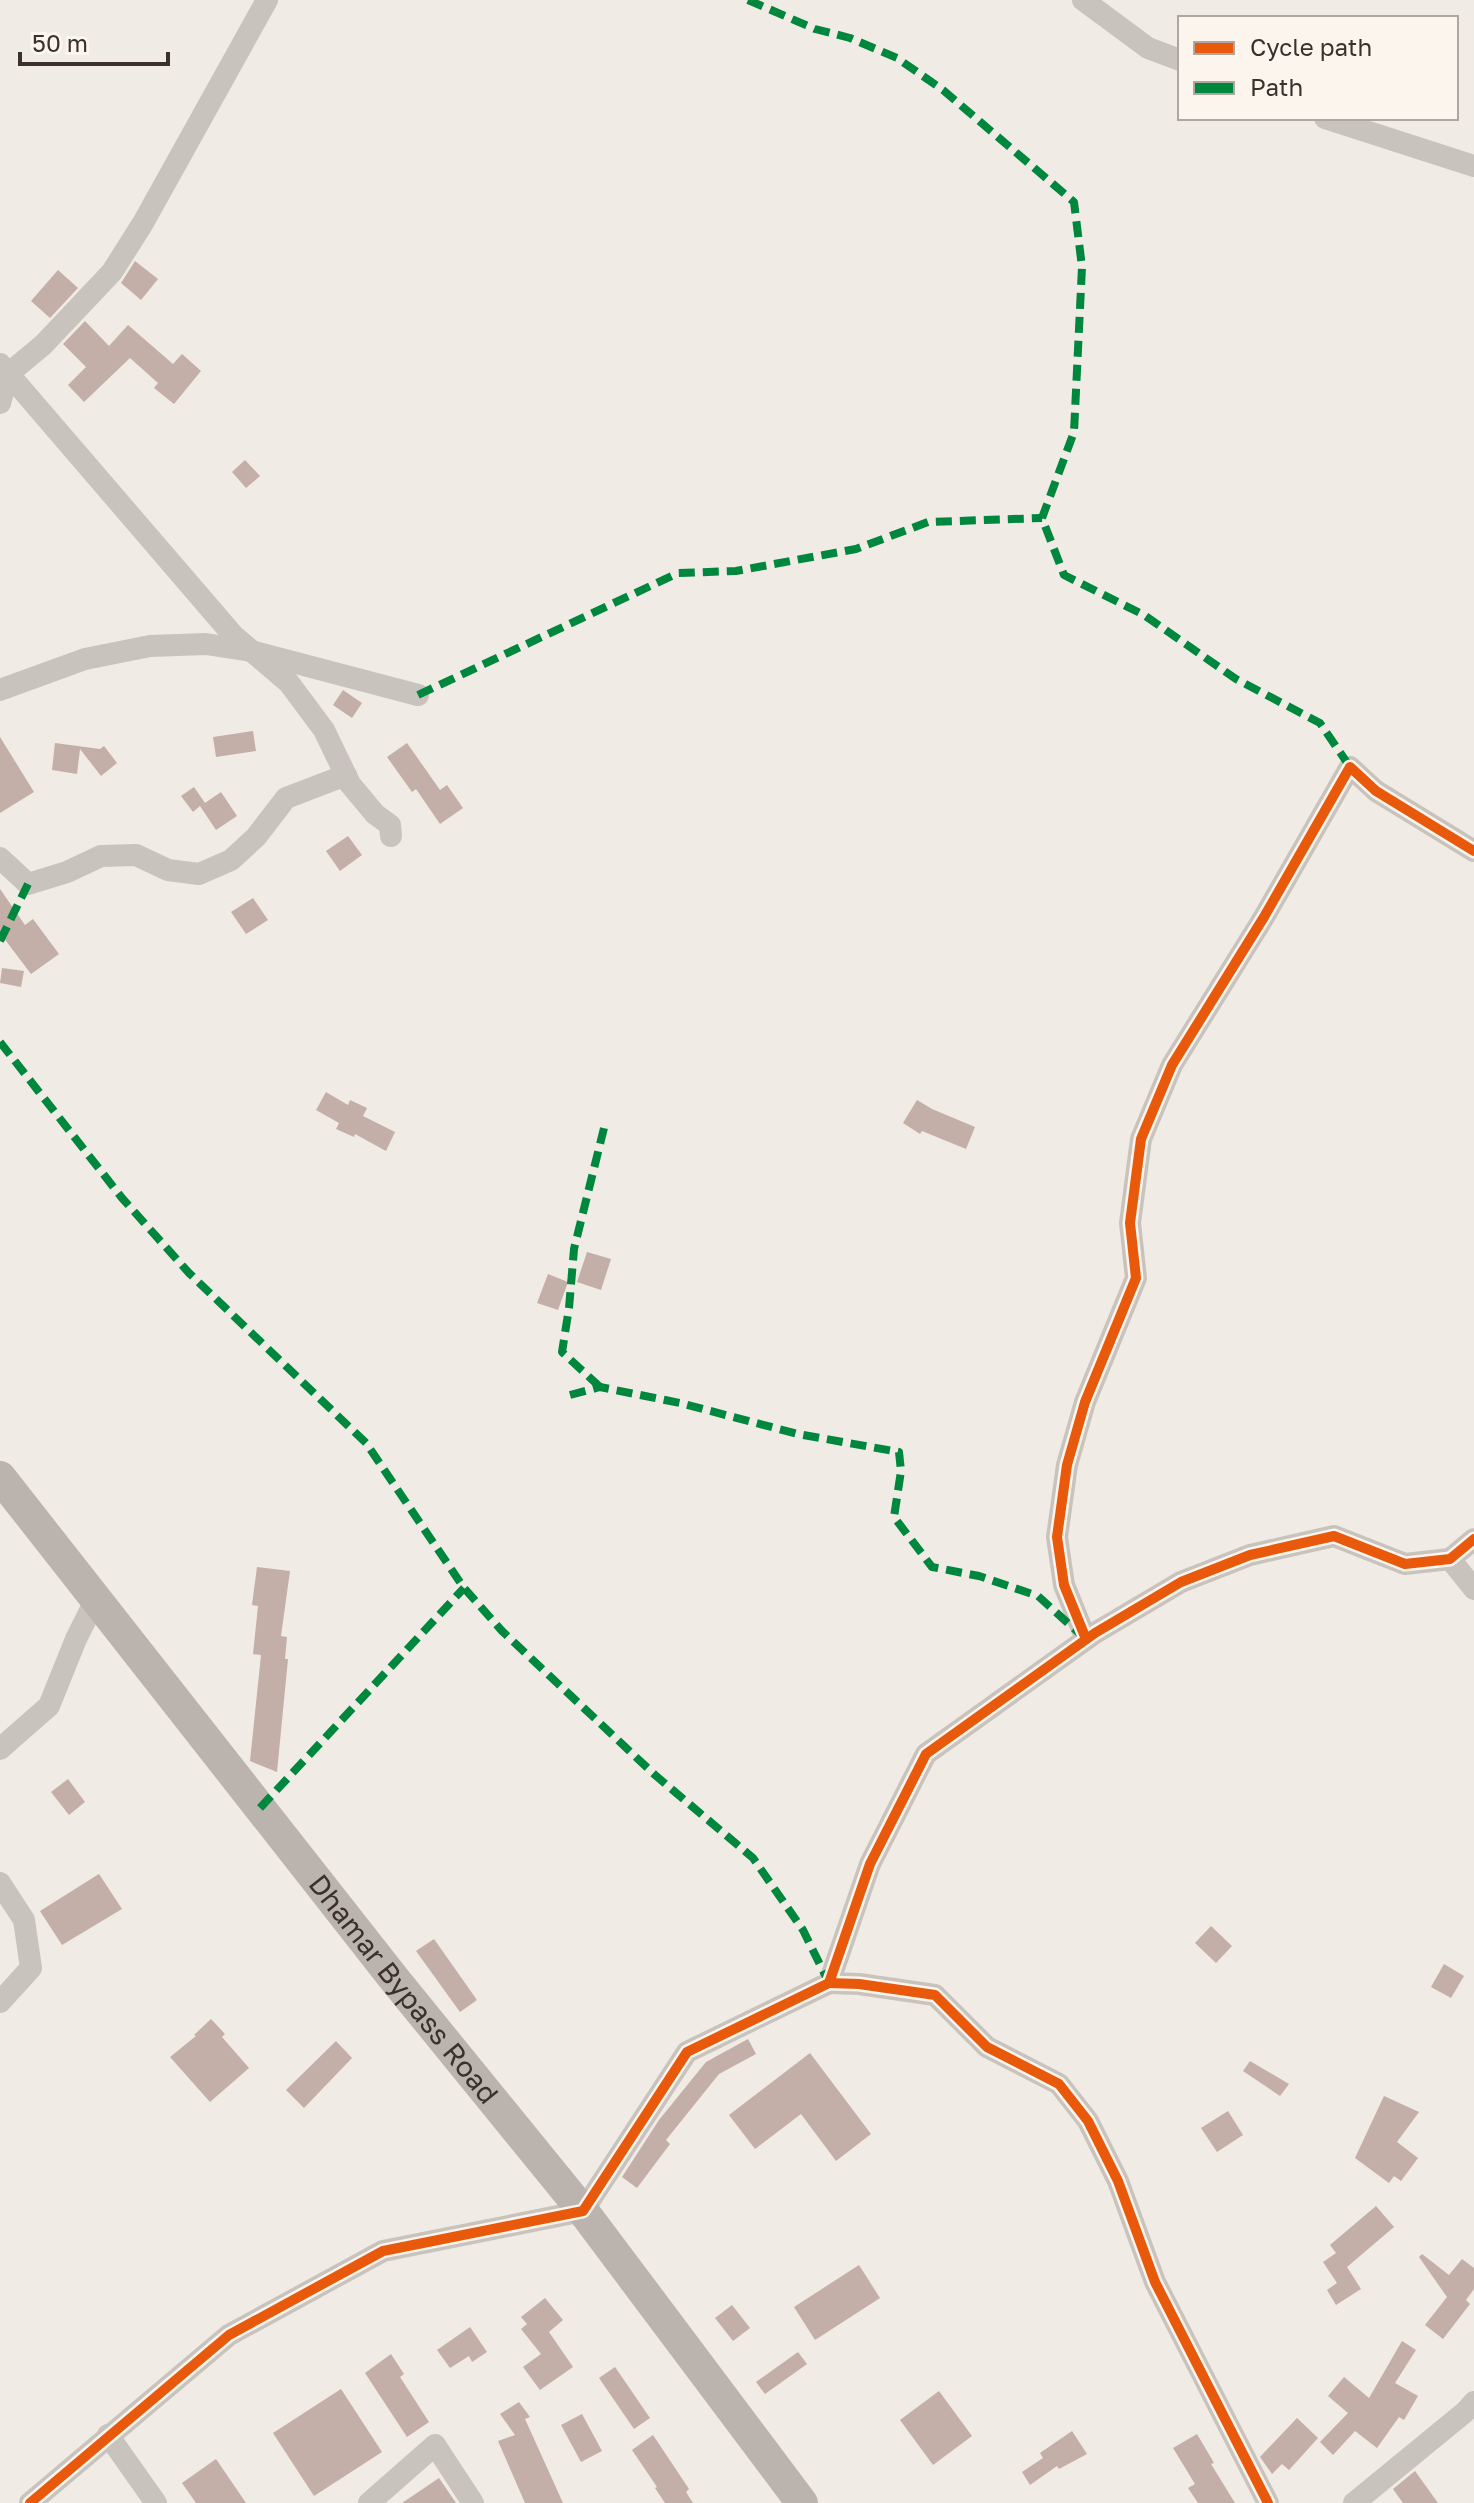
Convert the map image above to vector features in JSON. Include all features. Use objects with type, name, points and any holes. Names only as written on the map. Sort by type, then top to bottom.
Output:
[{"type":"main road","name":"Dhamar Bypass Road","points":[[0,1477],[395,1980],[583,2211],[802,2503]]},
{"type":"street","points":[[4,369],[43,345],[112,272],[143,223],[267,0]]},
{"type":"street","points":[[1083,0],[1148,48],[1178,59]]},
{"type":"street","points":[[1331,120],[1474,166]]},
{"type":"street","points":[[0,403],[4,369]]},
{"type":"street","points":[[4,369],[233,635],[289,683],[324,730],[350,784],[375,814],[390,825],[391,836]]},
{"type":"street","points":[[0,690],[85,659],[150,646],[206,644],[251,651],[418,695]]},
{"type":"street","points":[[1086,1639],[1064,1585],[1057,1537],[1067,1465],[1085,1402],[1136,1278],[1130,1223],[1141,1139],[1172,1065],[1264,917],[1350,767],[1376,791],[1474,851]]},
{"type":"street","points":[[0,858],[28,884],[67,872],[101,856],[136,855],[168,870],[199,874],[231,860],[256,837],[286,798],[346,775]]},
{"type":"street","points":[[829,1983],[870,1864],[926,1754],[1086,1639],[1181,1582],[1250,1555],[1334,1536],[1405,1564],[1450,1559],[1474,1539]]},
{"type":"street","points":[[1450,1559],[1474,1589]]},
{"type":"street","points":[[0,1749],[49,1706],[96,1599]]},
{"type":"street","points":[[0,1883],[24,1920],[31,1968],[0,2002]]},
{"type":"street","points":[[30,2503],[229,2335],[383,2251],[583,2211],[687,2052],[829,1983],[935,1995],[987,2047],[1059,2084],[1088,2121],[1112,2169],[1155,2282],[1268,2503]]},
{"type":"street","points":[[1354,2503],[1474,2402]]},
{"type":"street","points":[[108,2435],[156,2503]]},
{"type":"street","points":[[369,2503],[435,2445],[473,2503]]},
{"type":"building","points":[[135,261],[158,279],[141,300],[121,283]]},
{"type":"building","points":[[58,270],[78,288],[50,318],[31,301]]},
{"type":"building","points":[[85,321],[109,346],[128,325],[173,364],[182,354],[201,371],[174,404],[154,388],[158,383],[130,358],[84,402],[68,385],[86,367],[63,344]]},
{"type":"building","points":[[245,460],[260,476],[246,488],[232,472]]},
{"type":"building","points":[[343,690],[362,703],[352,718],[333,705]]},
{"type":"building","points":[[253,731],[256,751],[216,757],[213,737]]},
{"type":"building","points":[[0,737],[34,792],[0,813]]},
{"type":"building","points":[[55,743],[100,749],[104,746],[117,763],[101,776],[80,749],[77,774],[52,770]]},
{"type":"building","points":[[407,743],[440,790],[447,785],[463,808],[440,824],[416,789],[412,792],[387,757]]},
{"type":"building","points":[[194,787],[205,803],[221,792],[237,816],[216,830],[200,806],[193,812],[181,796]]},
{"type":"building","points":[[348,836],[362,855],[340,871],[326,851]]},
{"type":"building","points":[[0,889],[25,925],[33,919],[59,954],[31,974],[0,933]]},
{"type":"building","points":[[253,898],[268,920],[246,934],[231,912]]},
{"type":"building","points":[[2,968],[24,971],[21,987],[0,983]]},
{"type":"building","points":[[326,1092],[348,1105],[350,1100],[367,1108],[363,1116],[395,1132],[386,1151],[355,1134],[354,1137],[336,1129],[339,1123],[316,1110]]},
{"type":"building","points":[[917,1100],[975,1127],[966,1149],[922,1131],[920,1134],[903,1123]]},
{"type":"building","points":[[587,1252],[611,1259],[601,1290],[577,1282]]},
{"type":"building","points":[[548,1274],[568,1282],[558,1310],[537,1303]]},
{"type":"building","points":[[257,1567],[290,1571],[281,1636],[287,1637],[285,1659],[288,1659],[277,1772],[250,1761],[261,1655],[253,1654],[258,1606],[252,1605]]},
{"type":"building","points":[[68,1779],[85,1802],[69,1815],[51,1792]]},
{"type":"building","points":[[99,1874],[122,1909],[62,1945],[40,1911]]},
{"type":"building","points":[[1211,1926],[1232,1946],[1216,1963],[1195,1943]]},
{"type":"building","points":[[434,1939],[477,2000],[460,2012],[416,1951]]},
{"type":"building","points":[[1444,1964],[1464,1976],[1451,1998],[1431,1987]]},
{"type":"building","points":[[211,2019],[249,2068],[210,2102],[170,2057]]},
{"type":"building","points":[[748,2039],[756,2054],[719,2074],[666,2140],[670,2144],[637,2188],[622,2177],[659,2120],[706,2062]]},
{"type":"building","points":[[336,2041],[352,2058],[304,2108],[286,2090]]},
{"type":"building","points":[[810,2053],[871,2134],[836,2161],[801,2114],[755,2149],[729,2115]]},
{"type":"building","points":[[1250,2061],[1289,2084],[1280,2096],[1243,2071]]},
{"type":"building","points":[[1384,2096],[1419,2112],[1397,2142],[1418,2158],[1401,2181],[1394,2176],[1389,2183],[1355,2158]]},
{"type":"building","points":[[1228,2111],[1243,2135],[1217,2152],[1201,2128]]},
{"type":"building","points":[[1376,2206],[1394,2227],[1347,2267],[1361,2289],[1336,2305],[1327,2290],[1337,2283],[1323,2262],[1336,2253],[1330,2245]]},
{"type":"building","points":[[1422,2254],[1449,2275],[1462,2259],[1474,2268],[1474,2289],[1466,2300],[1470,2304],[1443,2339],[1425,2325],[1447,2297],[1419,2257]]},
{"type":"building","points":[[859,2265],[880,2298],[815,2340],[794,2307]]},
{"type":"building","points":[[545,2298],[563,2320],[549,2332],[573,2367],[540,2390],[523,2367],[541,2354],[521,2329],[527,2324],[521,2317]]},
{"type":"building","points":[[732,2305],[750,2328],[733,2341],[715,2318]]},
{"type":"building","points":[[470,2327],[487,2352],[472,2362],[469,2356],[450,2368],[437,2350]]},
{"type":"building","points":[[1402,2341],[1416,2350],[1395,2383],[1418,2396],[1404,2420],[1399,2417],[1377,2448],[1355,2431],[1333,2455],[1320,2442],[1348,2413],[1328,2396],[1344,2377],[1369,2398]]},
{"type":"building","points":[[798,2352],[807,2364],[765,2394],[756,2382]]},
{"type":"building","points":[[391,2354],[404,2374],[400,2377],[429,2422],[407,2437],[365,2373]]},
{"type":"building","points":[[615,2367],[650,2418],[634,2429],[599,2378]]},
{"type":"building","points":[[341,2389],[382,2452],[314,2496],[273,2433]]},
{"type":"building","points":[[939,2391],[972,2436],[933,2465],[900,2420]]},
{"type":"building","points":[[519,2402],[530,2417],[525,2419],[563,2503],[525,2503],[498,2441],[515,2435],[500,2414]]},
{"type":"building","points":[[582,2414],[602,2451],[581,2462],[561,2425]]},
{"type":"building","points":[[1297,2418],[1318,2438],[1289,2470],[1282,2464],[1272,2474],[1260,2457]]},
{"type":"building","points":[[1072,2431],[1087,2454],[1059,2469],[1057,2466],[1030,2485],[1022,2472],[1043,2458],[1040,2453]]},
{"type":"building","points":[[1197,2434],[1235,2503],[1198,2503],[1188,2488],[1195,2484],[1173,2448]]},
{"type":"building","points":[[653,2435],[689,2489],[686,2492],[693,2503],[665,2503],[632,2450]]},
{"type":"building","points":[[216,2459],[246,2503],[196,2503],[182,2483]]},
{"type":"building","points":[[1415,2471],[1438,2503],[1403,2503],[1393,2489]]},
{"type":"building","points":[[439,2478],[456,2503],[402,2503]]},
{"type":"marked path","points":[[748,0],[815,29],[850,38],[897,58],[943,90],[1074,202],[1082,267],[1074,432],[1042,518],[1064,575],[1144,615],[1236,679],[1320,723],[1350,767]]},
{"type":"marked path","points":[[418,695],[678,573],[736,571],[856,549],[928,522],[1042,518]]},
{"type":"marked path","points":[[0,941],[28,884]]},
{"type":"marked path","points":[[0,1042],[122,1198],[189,1273],[366,1443],[464,1588],[502,1631],[655,1775],[753,1858],[803,1930],[829,1983]]},
{"type":"marked path","points":[[600,1387],[562,1352],[574,1249],[604,1128]]},
{"type":"marked path","points":[[570,1395],[600,1387],[680,1403],[798,1434],[899,1452],[901,1471],[894,1517],[932,1567],[979,1576],[1038,1596],[1080,1634]]},
{"type":"marked path","points":[[260,1808],[464,1588]]},
{"type":"cycle path","points":[[1086,1639],[1064,1585],[1057,1537],[1067,1465],[1085,1402],[1136,1278],[1130,1223],[1141,1139],[1172,1065],[1264,917],[1350,767],[1376,791],[1474,851]]},
{"type":"cycle path","points":[[30,2503],[229,2335],[383,2251],[583,2211],[687,2052],[829,1983],[870,1864],[926,1754],[1095,1633],[1181,1582],[1250,1555],[1334,1536],[1405,1564],[1450,1559],[1474,1539]]},
{"type":"cycle path","points":[[829,1983],[935,1995],[987,2047],[1059,2084],[1088,2121],[1118,2181],[1155,2282],[1268,2503]]}]
